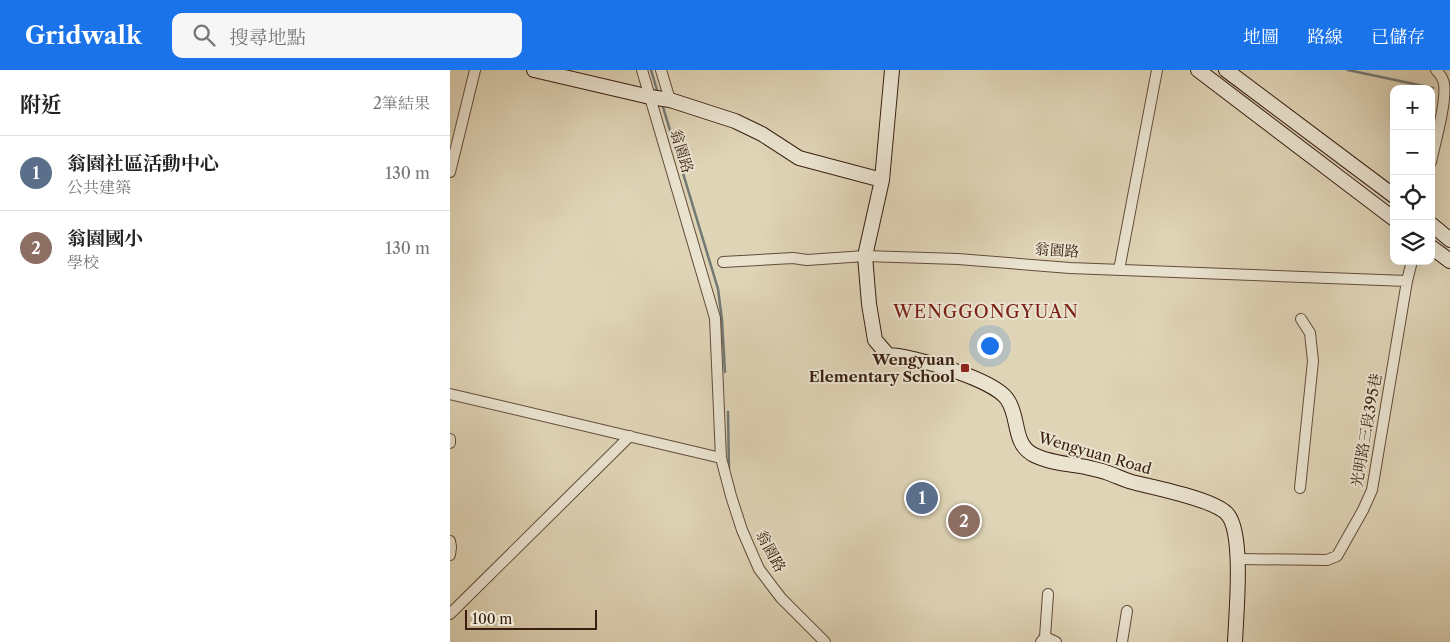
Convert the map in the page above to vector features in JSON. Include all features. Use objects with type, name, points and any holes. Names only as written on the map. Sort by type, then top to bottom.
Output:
[{"type":"street","points":[[450,172],[475,70]]},
{"type":"street","points":[[534,70],[650,97],[642,70]]},
{"type":"street","points":[[661,70],[670,100]]},
{"type":"street","name":"Wengyuan Road","points":[[892,70],[882,180],[865,256],[869,304],[875,340],[888,355],[898,355],[946,368],[992,386],[1009,401],[1020,441],[1025,450],[1034,455],[1047,460],[1107,472],[1120,478],[1168,490],[1220,507],[1228,514],[1233,523],[1238,580],[1235,642]]},
{"type":"street","points":[[1119,270],[1157,70]]},
{"type":"street","points":[[1198,70],[1390,216]]},
{"type":"street","points":[[1226,70],[1390,193]]},
{"type":"street","points":[[1435,142],[1443,103],[1444,84],[1436,70]]},
{"type":"street","name":"翁園路","points":[[825,642],[781,598],[759,569],[742,530],[731,496],[722,458],[714,318],[650,97],[670,100],[736,121],[762,134],[799,158],[882,180]]},
{"type":"street","points":[[1435,227],[1450,240]]},
{"type":"street","points":[[1435,250],[1450,260]]},
{"type":"street","name":"翁園路","points":[[723,262],[793,258],[807,260],[865,256],[1070,268],[1407,281]]},
{"type":"street","name":"光明路三段395巷","points":[[1237,559],[1327,560],[1337,556],[1372,490],[1411,265]]},
{"type":"street","points":[[1300,488],[1313,361],[1310,332],[1301,319]]},
{"type":"street","points":[[450,394],[722,458]]},
{"type":"street","points":[[450,614],[630,436]]},
{"type":"street","points":[[450,541],[450,554]]},
{"type":"street","points":[[1048,594],[1043,640],[1056,642]]},
{"type":"street","points":[[1122,642],[1126,611]]},
{"type":"waterway","points":[[651,70],[657,90]]},
{"type":"waterway","points":[[1348,70],[1419,85]]},
{"type":"waterway","points":[[663,107],[718,289],[725,372]]},
{"type":"waterway","points":[[728,412],[729,470]]},
{"type":"place","name":"Wengyuan Elementary School","points":[[965,368]]},
{"type":"place","name":"翁園社區活動中心","points":[[922,498]]},
{"type":"place","name":"翁園國小","points":[[964,521]]},
{"type":"district","name":"WENGGONGYUAN","points":[[986,312]]}]
